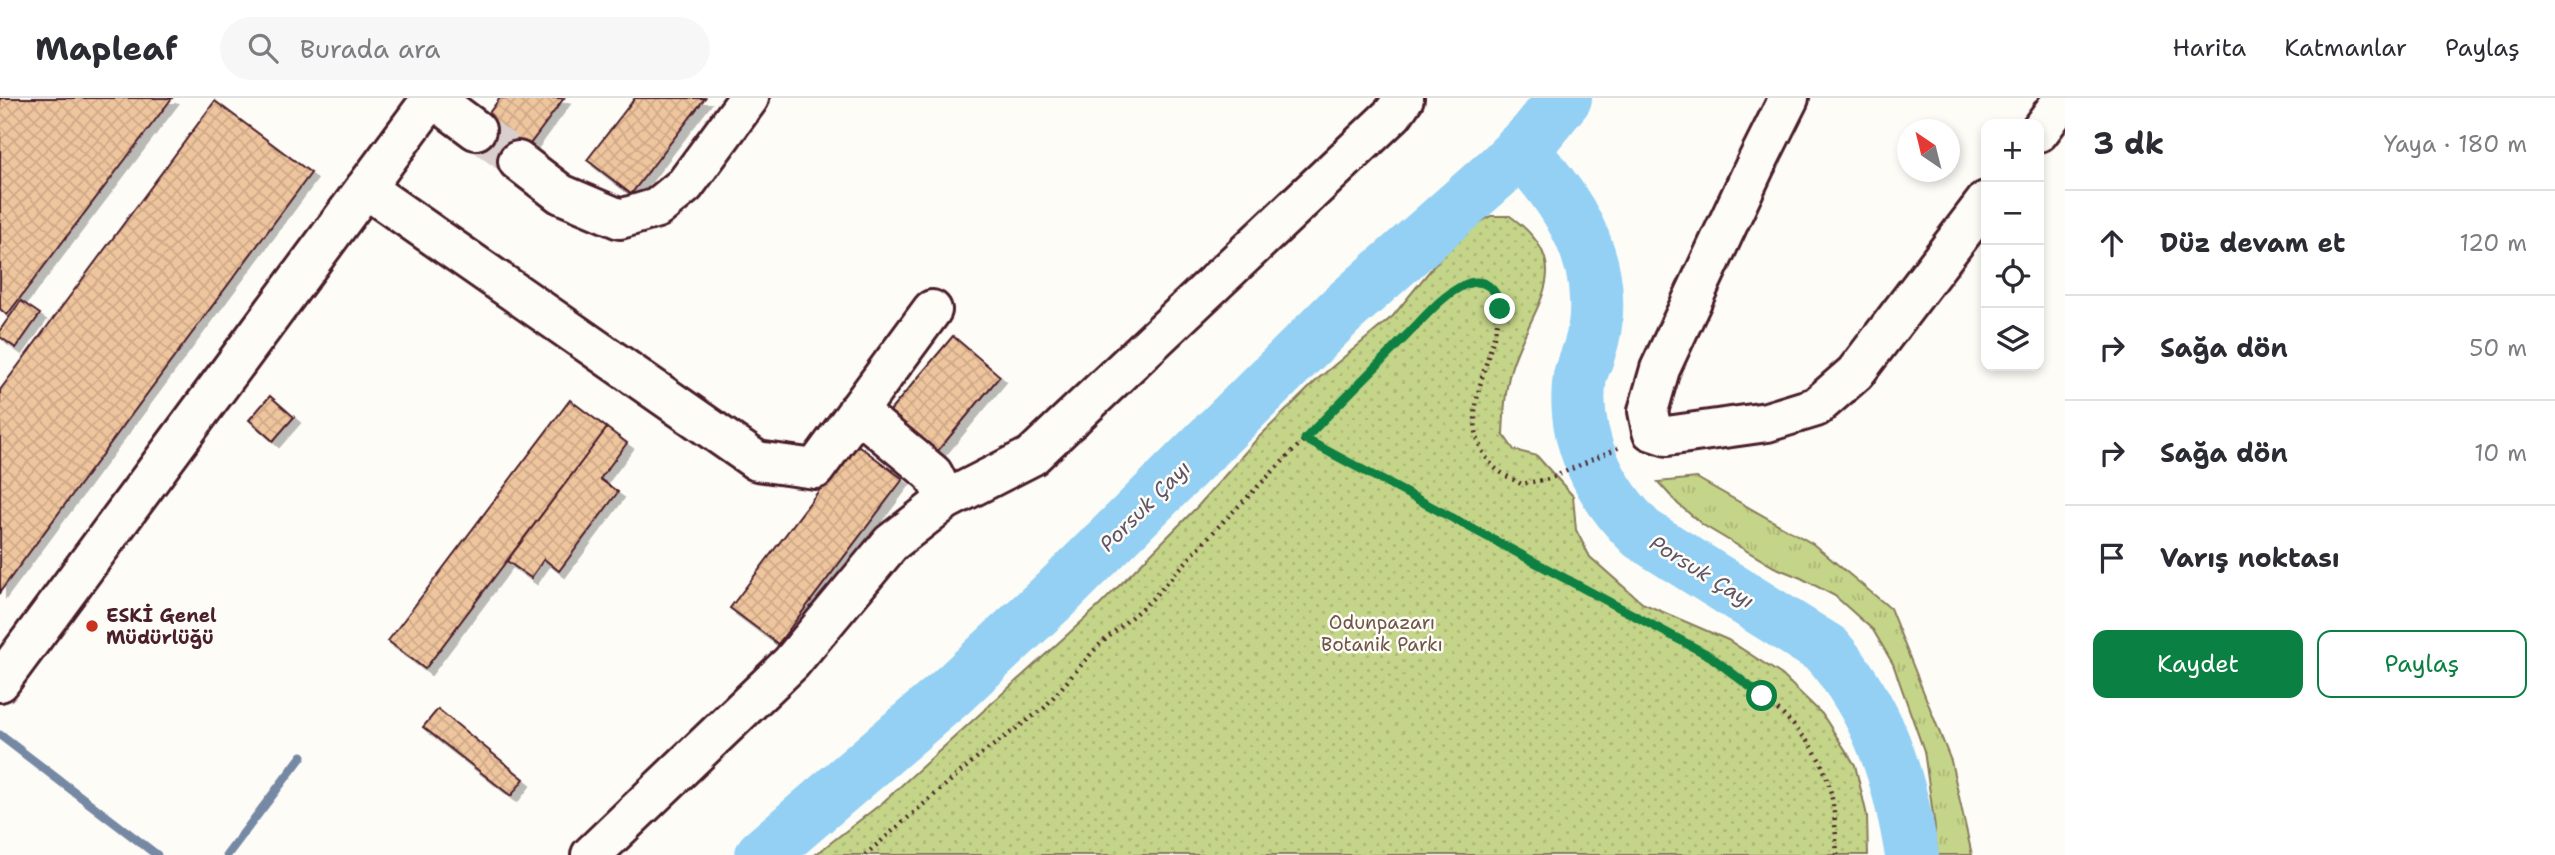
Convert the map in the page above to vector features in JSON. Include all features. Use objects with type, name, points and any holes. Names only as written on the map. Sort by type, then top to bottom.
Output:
[{"type":"street","points":[[0,682],[432,98],[476,130]]},
{"type":"street","points":[[518,161],[561,194],[620,219],[657,208],[685,186],[749,98]]},
{"type":"street","points":[[591,855],[791,663],[891,543],[946,500],[1032,456],[1393,114],[1404,98]]},
{"type":"street","points":[[1789,98],[1660,369],[1648,411],[1652,431],[1667,436],[1767,422],[1816,407],[1856,373],[1981,208]]},
{"type":"street","points":[[2044,125],[2064,98]]},
{"type":"street","points":[[365,188],[757,461],[816,469],[932,310]]},
{"type":"street","points":[[857,411],[933,474],[946,500]]},
{"type":"path","points":[[865,855],[979,756],[1044,708],[1097,648],[1152,599],[1219,526],[1438,304],[1465,284],[1484,282],[1499,296],[1500,309],[1494,342],[1476,397],[1475,425],[1483,453],[1495,468],[1521,484],[1549,479],[1622,446]]},
{"type":"path","points":[[1305,439],[1710,656],[1762,696],[1802,735],[1824,768],[1834,808],[1837,855]]},
{"type":"green space","name":"Odunpazarı Botanik Parkı","points":[[1491,216],[1510,216],[1531,235],[1543,253],[1547,271],[1545,288],[1511,369],[1503,434],[1514,450],[1537,456],[1573,496],[1576,530],[1590,557],[1642,603],[1728,640],[1782,675],[1822,714],[1855,765],[1867,816],[1868,855],[815,855],[882,803],[1100,605],[1198,506],[1257,439],[1319,378],[1393,316],[1441,257],[1472,227]]},
{"type":"green space","points":[[1697,478],[1813,544],[1890,608],[1951,761],[1972,855],[1934,855],[1935,828],[1924,751],[1893,664],[1873,630],[1835,596],[1774,567],[1703,525],[1658,482]]},
{"type":"building","points":[[0,98],[172,98],[7,315],[0,309]]},
{"type":"building","points":[[500,98],[564,98],[508,174],[467,143]]},
{"type":"building","points":[[635,98],[705,98],[631,194],[587,160]]},
{"type":"building","points":[[215,101],[311,173],[0,592],[0,390]]},
{"type":"building","points":[[21,301],[40,314],[16,348],[0,337],[0,330]]},
{"type":"building","points":[[953,336],[1000,376],[932,458],[884,418]]},
{"type":"building","points":[[270,396],[294,417],[273,441],[249,420]]},
{"type":"building","points":[[570,400],[607,428],[425,669],[388,641]]},
{"type":"building","points":[[607,428],[627,443],[600,479],[618,492],[559,571],[544,559],[531,578],[507,561]]},
{"type":"building","points":[[855,443],[903,479],[778,644],[730,608]]},
{"type":"building","points":[[438,709],[524,779],[511,796],[423,727]]},
{"type":"waterway","name":"Porsuk Çayı","points":[[762,855],[949,694],[1057,593],[1342,310],[1501,169],[1535,135],[1565,98]]},
{"type":"waterway","name":"Porsuk Çayı","points":[[1520,149],[1548,181],[1572,217],[1589,256],[1594,277],[1596,318],[1591,345],[1580,376],[1578,399],[1585,442],[1602,482],[1613,501],[1642,534],[1827,650],[1861,697],[1874,721],[1901,798],[1912,855]]},
{"type":"waterway","points":[[0,735],[157,855]]},
{"type":"waterway","points":[[227,855],[302,756]]},
{"type":"tunnel","points":[[476,130],[518,161]]},
{"type":"place","name":"ESKİ Genel Müdürlüğü","points":[[92,626]]},
{"type":"route","points":[[1500,309],[1499,296],[1484,282],[1465,284],[1438,304],[1305,439],[1710,656],[1762,696]]}]
